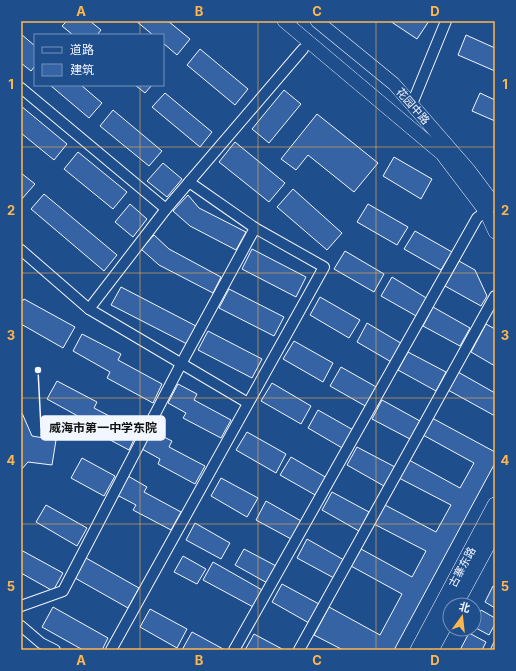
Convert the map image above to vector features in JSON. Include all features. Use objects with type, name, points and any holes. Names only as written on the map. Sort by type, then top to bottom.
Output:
[{"type":"main road","points":[[284,21],[442,154],[492,207],[495,232]]},
{"type":"main road","name":"花园中路","points":[[317,21],[394,84],[468,169],[492,207]]},
{"type":"main road","name":"古寨东路","points":[[418,650],[495,505]]},
{"type":"main road","name":"古寨东路","points":[[459,597],[495,531]]},
{"type":"main road","points":[[431,650],[442,630]]},
{"type":"street","points":[[412,104],[446,21]]},
{"type":"street","points":[[89,309],[166,209],[303,49]]},
{"type":"street","points":[[21,88],[166,209]]},
{"type":"street","points":[[112,650],[324,267],[255,228],[189,182]]},
{"type":"street","points":[[234,650],[477,218],[492,207]]},
{"type":"street","points":[[21,606],[62,591],[181,364],[255,228]]},
{"type":"street","points":[[21,250],[89,309],[248,404]]},
{"type":"street","points":[[299,650],[495,296]]},
{"type":"street","points":[[21,626],[41,643],[55,650]]},
{"type":"building","points":[[67,21],[90,21],[101,30],[98,34],[72,34],[62,26]]},
{"type":"building","points":[[136,21],[168,21],[190,39],[177,55],[164,44],[164,34],[152,34]]},
{"type":"building","points":[[390,21],[429,21],[417,39]]},
{"type":"building","points":[[21,34],[34,45],[34,67],[31,71],[21,63]]},
{"type":"building","points":[[466,35],[495,48],[495,71],[458,55]]},
{"type":"building","points":[[200,49],[248,89],[235,105],[187,65]]},
{"type":"building","points":[[51,86],[82,86],[102,103],[89,118]]},
{"type":"building","points":[[136,86],[151,86],[145,93]]},
{"type":"building","points":[[284,90],[301,104],[269,143],[252,129]]},
{"type":"building","points":[[165,93],[212,132],[200,147],[152,107]]},
{"type":"building","points":[[480,93],[495,100],[495,121],[472,111]]},
{"type":"building","points":[[21,106],[67,144],[54,160],[21,133]]},
{"type":"building","points":[[113,110],[162,151],[149,166],[100,126]]},
{"type":"building","points":[[317,114],[378,163],[354,192],[308,155],[296,170],[281,159]]},
{"type":"building","points":[[235,142],[285,183],[269,202],[219,162]]},
{"type":"building","points":[[78,152],[127,192],[113,209],[64,169]]},
{"type":"building","points":[[394,157],[432,179],[421,199],[383,176]]},
{"type":"building","points":[[163,163],[182,179],[167,197],[147,181]]},
{"type":"building","points":[[21,173],[35,184],[21,200]]},
{"type":"building","points":[[293,189],[342,233],[327,250],[277,207]]},
{"type":"building","points":[[44,194],[117,255],[104,271],[31,209]]},
{"type":"building","points":[[188,195],[199,208],[246,232],[236,250],[190,226],[173,211]]},
{"type":"building","points":[[130,204],[147,219],[133,237],[115,222]]},
{"type":"building","points":[[368,204],[408,227],[397,245],[357,222]]},
{"type":"building","points":[[415,231],[452,252],[441,270],[404,249]]},
{"type":"building","points":[[154,235],[169,249],[221,277],[213,293],[159,265],[141,249]]},
{"type":"building","points":[[252,249],[306,277],[296,297],[242,269]]},
{"type":"building","points":[[345,251],[384,274],[374,292],[334,269]]},
{"type":"building","points":[[459,261],[475,270],[487,296],[481,306],[445,286]]},
{"type":"building","points":[[392,277],[428,299],[418,317],[381,296]]},
{"type":"building","points":[[121,287],[196,326],[187,344],[111,305]]},
{"type":"building","points":[[229,289],[284,317],[274,336],[219,308]]},
{"type":"building","points":[[320,297],[360,320],[349,338],[310,315]]},
{"type":"building","points":[[24,299],[75,327],[63,348],[21,324],[21,303]]},
{"type":"building","points":[[433,307],[470,328],[460,346],[423,326]]},
{"type":"building","points":[[367,323],[404,345],[393,363],[357,342]]},
{"type":"building","points":[[486,324],[495,329],[495,366],[471,352]]},
{"type":"building","points":[[208,331],[262,359],[252,378],[198,350]]},
{"type":"building","points":[[82,334],[121,354],[118,360],[162,384],[153,403],[107,378],[110,372],[73,351]]},
{"type":"building","points":[[294,341],[333,363],[323,382],[283,359]]},
{"type":"building","points":[[408,352],[446,372],[436,391],[398,370]]},
{"type":"building","points":[[341,367],[378,388],[367,407],[330,386]]},
{"type":"building","points":[[458,372],[495,393],[495,416],[448,390]]},
{"type":"building","points":[[57,381],[97,402],[94,408],[138,431],[129,450],[82,425],[85,420],[47,399]]},
{"type":"building","points":[[272,383],[311,406],[301,424],[261,401]]},
{"type":"building","points":[[178,384],[197,394],[194,400],[231,420],[221,438],[183,418],[186,413],[168,403]]},
{"type":"building","points":[[382,400],[420,421],[410,439],[372,419]]},
{"type":"building","points":[[318,410],[355,431],[344,449],[308,428]]},
{"type":"building","points":[[22,413],[32,436],[56,440],[52,465],[28,462],[21,470]]},
{"type":"building","points":[[432,418],[495,452],[495,463],[394,650],[343,650],[314,635],[329,607],[380,635],[402,594],[351,566],[361,549],[412,577],[426,551],[374,524],[385,505],[436,532],[451,505],[399,478],[409,460],[460,488],[474,463],[423,435]]},
{"type":"building","points":[[152,431],[172,441],[169,447],[205,466],[195,484],[158,464],[160,459],[142,449]]},
{"type":"building","points":[[247,432],[286,454],[276,473],[236,450]]},
{"type":"building","points":[[357,447],[395,467],[384,486],[347,465]]},
{"type":"building","points":[[291,457],[327,478],[317,496],[280,475]]},
{"type":"building","points":[[82,458],[115,476],[104,496],[71,478]]},
{"type":"building","points":[[128,476],[147,487],[144,492],[181,512],[171,530],[133,510],[136,505],[117,495]]},
{"type":"building","points":[[221,478],[258,498],[247,517],[211,496]]},
{"type":"building","points":[[332,492],[369,512],[359,531],[322,510]]},
{"type":"building","points":[[266,501],[303,522],[293,540],[256,520]]},
{"type":"building","points":[[46,505],[87,528],[77,546],[36,522]]},
{"type":"building","points":[[195,523],[230,543],[221,559],[186,540]]},
{"type":"building","points":[[307,539],[344,560],[334,578],[297,558]]},
{"type":"building","points":[[244,549],[278,567],[269,584],[235,565]]},
{"type":"building","points":[[21,550],[63,573],[53,591],[21,573]]},
{"type":"building","points":[[183,556],[206,569],[197,584],[174,572]]},
{"type":"building","points":[[86,558],[139,588],[128,608],[75,578]]},
{"type":"building","points":[[213,562],[264,591],[255,608],[203,580]]},
{"type":"building","points":[[282,584],[319,604],[309,623],[272,602]]},
{"type":"building","points":[[493,586],[495,587],[495,608],[485,602]]},
{"type":"building","points":[[53,607],[108,638],[102,650],[83,650],[42,627]]},
{"type":"building","points":[[150,609],[187,629],[177,648],[140,627]]},
{"type":"building","points":[[482,611],[495,618],[495,624],[489,635],[482,631]]},
{"type":"building","points":[[192,632],[225,650],[182,650]]},
{"type":"building","points":[[254,634],[284,650],[245,650]]},
{"type":"building","points":[[467,637],[477,637],[486,642],[482,650],[460,650]]},
{"type":"building","points":[[495,640],[495,650],[490,650]]},
{"type":"place","name":"威海市第一中学东院","points":[[38,370]]}]
